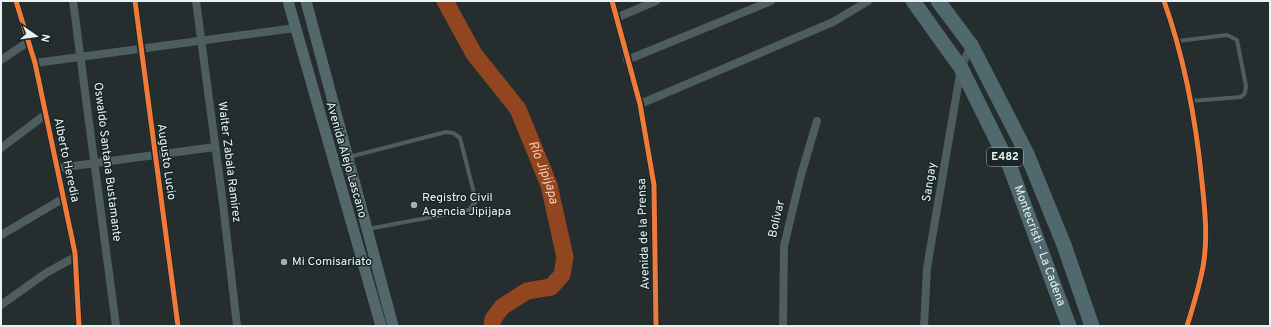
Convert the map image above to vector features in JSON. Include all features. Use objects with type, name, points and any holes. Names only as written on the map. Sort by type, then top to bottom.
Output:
[{"type":"highway","name":"Montecristi - La Cadena","points":[[913,1],[961,68],[1010,167],[1069,326]]},
{"type":"highway","name":"Montecristi - La Cadena","points":[[938,1],[971,45],[1027,154],[1064,244],[1092,326]]},
{"type":"main road","name":"Avenida Alejo Lascano","points":[[288,1],[381,326]]},
{"type":"main road","name":"Avenida Alejo Lascano","points":[[306,1],[394,326]]},
{"type":"street","name":"Alberto Heredia","points":[[16,1],[35,63],[64,198],[75,257],[79,326]]},
{"type":"street","name":"Oswaldo Santana Bustamante","points":[[73,1],[116,326]]},
{"type":"street","name":"Augusto Lucio","points":[[135,1],[178,326]]},
{"type":"street","name":"Walter Zabala Ramirez","points":[[196,1],[236,326]]},
{"type":"street","name":"Avenida de la Prensa","points":[[612,1],[640,104],[654,185],[656,326]]},
{"type":"street","points":[[616,18],[656,1]]},
{"type":"street","points":[[627,60],[770,1]]},
{"type":"street","points":[[640,104],[833,22],[868,1]]},
{"type":"street","points":[[1164,1],[1178,41],[1190,101],[1198,148],[1206,226],[1203,266],[1187,326]]},
{"type":"street","points":[[35,63],[81,56],[141,50],[295,28]]},
{"type":"street","points":[[1,60],[28,42]]},
{"type":"street","name":"Sangay","points":[[924,326],[927,268],[961,68],[971,45]]},
{"type":"street","points":[[1,148],[46,114]]},
{"type":"street","name":"Bolívar","points":[[783,326],[784,246],[801,175],[817,121]]},
{"type":"street","points":[[58,168],[215,147]]},
{"type":"street","points":[[1,234],[64,198]]},
{"type":"street","points":[[1,305],[46,273],[75,257]]},
{"type":"lane","points":[[1178,41],[1227,35],[1237,40],[1246,86],[1245,93],[1241,97],[1190,101]]},
{"type":"lane","points":[[348,158],[446,132],[453,133],[460,138],[476,201],[470,210],[367,229]]},
{"type":"waterway","name":"Río Jipijapa","points":[[445,1],[474,54],[518,109],[549,185],[565,257],[562,275],[551,287],[527,291],[502,307],[493,319],[492,326]]},
{"type":"cycle path","points":[[16,1],[35,63],[75,253],[79,326]]},
{"type":"cycle path","points":[[135,1],[178,326]]},
{"type":"cycle path","points":[[612,1],[640,104],[654,185],[656,326]]},
{"type":"cycle path","points":[[1164,1],[1178,46],[1189,91],[1200,159],[1205,214],[1205,256],[1196,297],[1187,326]]},
{"type":"place","name":"Registro Civil Agencia Jipijapa","points":[[414,205]]},
{"type":"place","name":"Mi Comisariato","points":[[284,262]]}]
